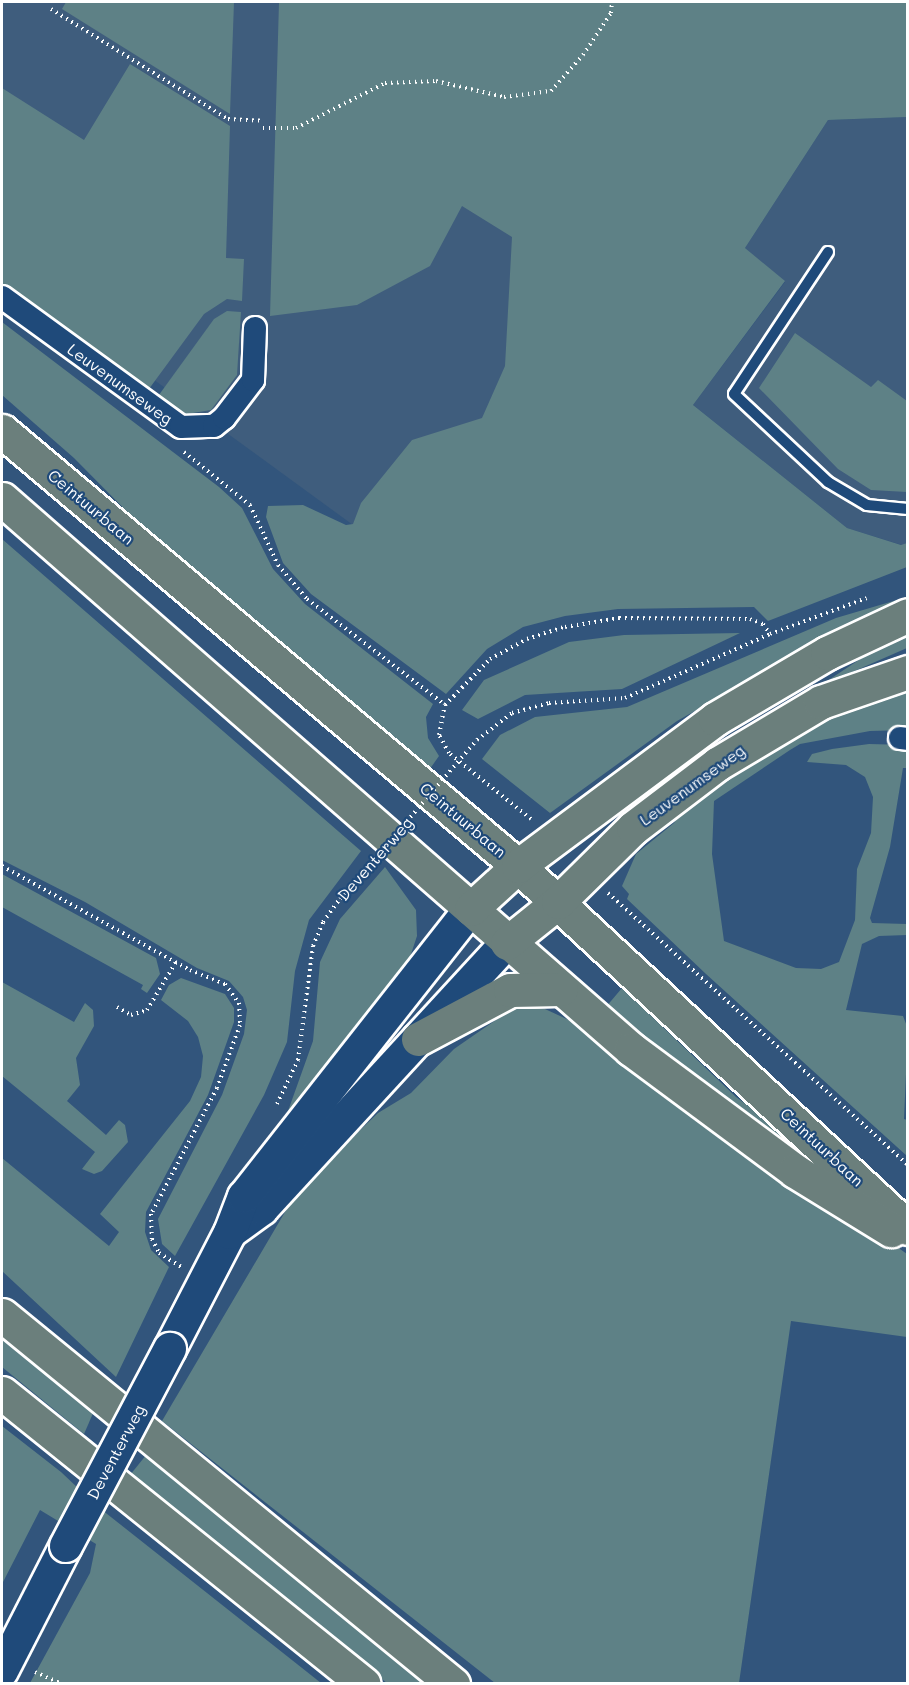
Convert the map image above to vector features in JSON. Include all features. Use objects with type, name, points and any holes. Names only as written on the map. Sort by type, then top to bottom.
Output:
[{"type":"main road","name":"Ceintuurbaan","points":[[2,431],[518,866],[908,1228]]},
{"type":"main road","name":"Ceintuurbaan","points":[[2,499],[507,943],[631,1049],[795,1171],[908,1240]]},
{"type":"main road","points":[[518,866],[715,720],[827,653],[908,615]]},
{"type":"main road","name":"Leuvenumseweg","points":[[507,943],[558,902],[584,872],[673,796],[765,733],[821,702],[908,672]]},
{"type":"main road","name":"Deventerweg","points":[[2,1671],[230,1233],[244,1197],[471,909],[518,866]]},
{"type":"main road","name":"Deventerweg","points":[[230,1233],[262,1209],[507,943]]},
{"type":"main road","points":[[418,1039],[510,990],[561,989]]},
{"type":"main road","points":[[2,1315],[453,1683]]},
{"type":"main road","points":[[2,1394],[364,1683]]},
{"type":"street","name":"Leuvenumseweg","points":[[2,297],[181,427],[214,426],[253,380],[255,328]]},
{"type":"lane","points":[[828,252],[734,394],[828,482],[867,505],[908,509]]},
{"type":"path","points":[[263,128],[296,128],[385,83],[436,81],[504,97],[551,91],[583,55],[610,13],[612,2]]},
{"type":"path","points":[[51,9],[228,119],[263,121]]},
{"type":"path","points":[[178,447],[250,505],[278,566],[307,599],[445,705]]},
{"type":"path","points":[[554,841],[512,801],[449,753],[439,735],[445,705],[490,660],[527,639],[565,627],[619,618],[750,619],[763,624],[770,634],[869,598]]},
{"type":"path","name":"Deventerweg","points":[[284,1092],[298,1060],[313,946],[323,922],[340,899],[477,740],[512,713],[549,703],[625,698],[770,634]]},
{"type":"path","points":[[2,866],[176,962],[225,984],[239,1003],[242,1013],[217,1088],[151,1214],[152,1239],[159,1253],[184,1269]]},
{"type":"path","points":[[584,872],[908,1165]]},
{"type":"path","points":[[117,1007],[131,1015],[147,1010],[176,962]]},
{"type":"path","points":[[34,1671],[62,1683]]},
{"type":"shaded area","points":[[2,2],[786,2],[401,560],[2,269]]},
{"type":"shaded area","points":[[907,117],[907,543],[902,545],[847,528],[693,405],[785,282],[745,248],[828,120]]},
{"type":"green space","points":[[66,2],[234,2],[230,114],[62,9]]},
{"type":"green space","points":[[279,2],[907,2],[907,117],[828,120],[745,248],[785,281],[693,405],[847,528],[901,545],[907,543],[907,567],[768,621],[754,607],[618,609],[565,616],[523,627],[487,649],[446,694],[311,594],[283,563],[266,517],[268,506],[303,505],[346,525],[353,524],[361,503],[412,440],[482,418],[505,366],[512,237],[462,206],[430,266],[357,305],[270,316]]},
{"type":"green space","points":[[130,64],[230,126],[226,258],[244,259],[242,301],[227,299],[204,314],[146,393],[2,288],[2,88],[84,140]]},
{"type":"green space","points":[[227,311],[241,312],[237,375],[211,410],[187,414],[156,399],[214,319]]},
{"type":"green space","points":[[2,322],[219,487],[242,508],[273,569],[305,604],[433,704],[426,717],[428,738],[439,756],[427,773],[163,548],[74,458],[2,395]]},
{"type":"green space","points":[[795,333],[871,387],[878,380],[907,401],[907,492],[871,490],[838,469],[759,388]]},
{"type":"green space","points":[[2,539],[361,851],[309,920],[295,971],[287,1042],[264,1095],[175,1256],[162,1244],[158,1219],[222,1095],[244,1034],[247,1010],[243,997],[229,981],[197,968],[85,902],[2,860]]},
{"type":"green space","points":[[907,597],[907,607],[794,655],[677,721],[550,813],[482,759],[500,735],[535,717],[627,707],[836,618]]},
{"type":"green space","points":[[907,631],[907,648],[818,687],[880,646]]},
{"type":"green space","points":[[740,633],[622,689],[525,695],[478,719],[462,710],[484,680],[569,642],[624,635]]},
{"type":"green space","points":[[907,678],[907,730],[870,731],[800,744],[790,750],[714,801],[712,854],[724,941],[796,968],[821,969],[839,962],[855,920],[857,869],[871,833],[873,797],[865,777],[846,765],[807,762],[812,754],[832,749],[869,744],[907,745],[907,768],[903,768],[890,847],[870,918],[872,923],[907,924],[907,935],[879,936],[862,944],[846,1010],[903,1016],[908,1029],[904,1119],[907,1120],[907,1156],[706,974],[627,899],[629,894],[622,886],[636,854],[674,823],[692,796],[812,720]]},
{"type":"green space","points":[[385,867],[416,910],[417,936],[408,963],[384,1004],[278,1139],[313,1041],[320,962],[340,919]]},
{"type":"green space","points":[[2,874],[156,958],[160,974],[147,993],[141,989],[143,985],[2,907]]},
{"type":"green space","points":[[181,978],[225,994],[234,1008],[234,1022],[208,1095],[146,1212],[145,1232],[151,1250],[169,1267],[116,1377],[2,1271],[2,1158],[109,1246],[119,1232],[100,1214],[190,1101],[201,1077],[203,1056],[198,1037],[188,1021],[161,1000],[169,985]]},
{"type":"green space","points":[[2,982],[74,1022],[85,1003],[93,1010],[94,1026],[76,1058],[80,1085],[67,1101],[106,1135],[119,1120],[125,1125],[128,1142],[102,1171],[94,1174],[82,1169],[95,1152],[2,1076]]},
{"type":"green space","points":[[622,988],[736,1097],[814,1153],[803,1167],[600,1014]]},
{"type":"green space","points":[[516,1006],[545,1009],[597,1033],[907,1254],[907,1337],[791,1321],[739,1683],[495,1683],[162,1421],[285,1212],[307,1181],[378,1113],[411,1093],[454,1049]]},
{"type":"green space","points":[[2,1337],[94,1411],[84,1434],[2,1367]]},
{"type":"green space","points":[[2,1426],[61,1472],[97,1506],[321,1683],[30,1683],[90,1573],[96,1544],[40,1510],[2,1584]]},
{"type":"green space","points":[[147,1454],[431,1684],[388,1684],[130,1475]]}]
